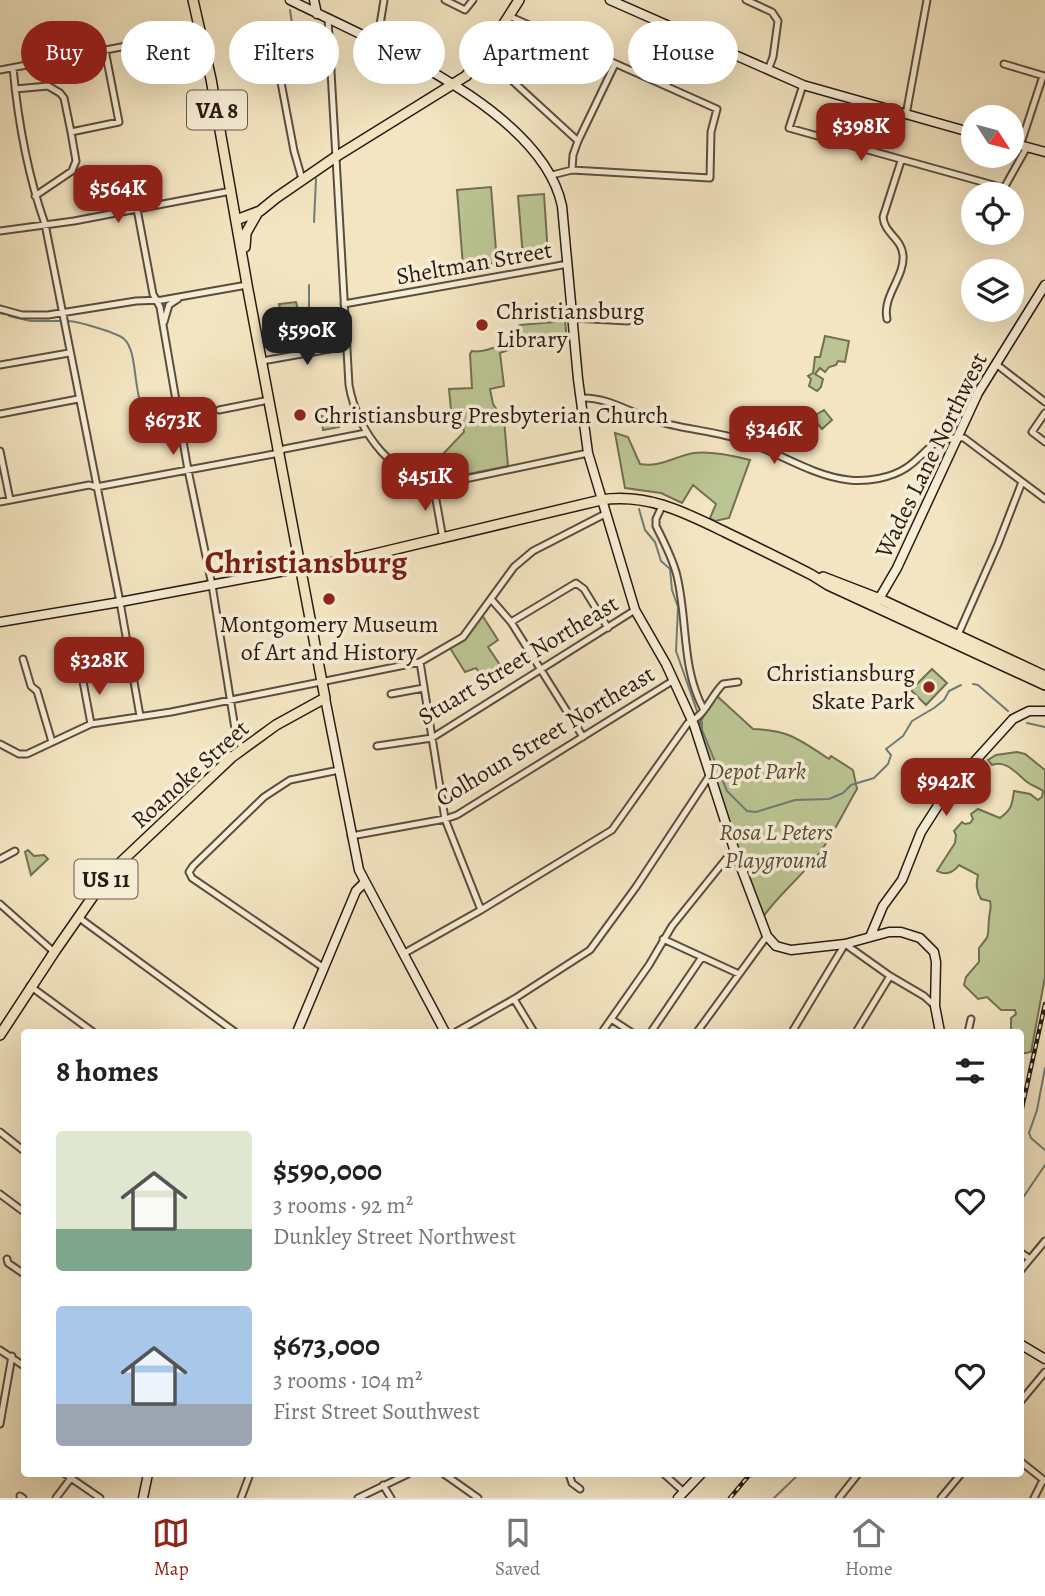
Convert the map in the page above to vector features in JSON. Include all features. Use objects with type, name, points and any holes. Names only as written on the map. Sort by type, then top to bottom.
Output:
[{"type":"main road","name":"VA 8","points":[[193,0],[198,21]]},
{"type":"main road","points":[[506,21],[516,1]]},
{"type":"main road","points":[[325,698],[236,220],[260,211],[302,179],[459,80]]},
{"type":"main road","name":"VA 8","points":[[211,84],[236,220]]},
{"type":"main road","points":[[243,259],[246,233],[260,211]]},
{"type":"main road","points":[[301,568],[443,539],[601,500],[627,497],[663,504],[812,575],[844,584],[877,603],[1045,676]]},
{"type":"main road","points":[[956,639],[1045,691]]},
{"type":"main road","points":[[1016,672],[1045,685]]},
{"type":"main road","name":"Roanoke Street","points":[[0,1035],[78,917],[121,863],[242,748],[276,725],[325,698]]},
{"type":"street","points":[[314,0],[317,14]]},
{"type":"street","points":[[381,21],[384,0]]},
{"type":"street","points":[[445,0],[462,10],[466,10],[473,0]]},
{"type":"street","points":[[610,0],[657,21]]},
{"type":"street","points":[[746,0],[772,12],[778,21],[773,57],[768,70]]},
{"type":"street","points":[[906,115],[927,0]]},
{"type":"street","points":[[294,1],[353,31]]},
{"type":"street","points":[[509,16],[717,110],[712,132],[710,178],[572,170],[552,175]]},
{"type":"street","points":[[328,19],[347,346],[353,404],[366,433],[397,465],[416,477],[433,483],[446,483],[588,453]]},
{"type":"street","points":[[738,57],[803,85],[961,130]]},
{"type":"street","points":[[71,132],[119,122],[107,60]]},
{"type":"street","points":[[572,170],[578,141],[615,64]]},
{"type":"street","points":[[1004,64],[1044,76],[1024,134]]},
{"type":"street","points":[[0,70],[21,66]]},
{"type":"street","points":[[13,68],[22,145],[45,224],[140,716]]},
{"type":"street","points":[[445,78],[497,117],[534,151],[552,175],[562,206],[588,453],[601,500],[635,610],[674,680],[692,721],[734,849],[767,936],[776,946],[791,950],[845,944],[901,932],[911,934],[928,944],[934,952],[935,1006],[939,1029]]},
{"type":"street","points":[[281,84],[302,179]]},
{"type":"street","points":[[516,84],[578,141]]},
{"type":"street","points":[[803,85],[789,128],[1004,188],[1011,168]]},
{"type":"street","points":[[15,89],[48,86],[60,93],[64,98],[71,132],[76,161],[72,171],[35,196]]},
{"type":"street","points":[[1024,146],[1045,152]]},
{"type":"street","points":[[887,319],[886,306],[904,257],[898,242],[883,224],[883,216],[901,160]]},
{"type":"street","points":[[0,231],[74,221],[231,191]]},
{"type":"street","points":[[137,209],[163,325],[188,470],[212,585],[237,742],[242,748]]},
{"type":"street","name":"Sheltman Street","points":[[344,304],[568,264]]},
{"type":"street","points":[[0,309],[35,316],[181,297],[247,285]]},
{"type":"street","name":"Wades Lane Northwest","points":[[877,603],[897,568],[978,393],[1045,285]]},
{"type":"street","points":[[163,325],[169,305],[181,297]]},
{"type":"street","points":[[572,318],[628,321]]},
{"type":"street","points":[[262,361],[347,346]]},
{"type":"street","points":[[0,366],[69,353]]},
{"type":"street","points":[[996,364],[1045,402]]},
{"type":"street","points":[[581,398],[604,400],[653,420],[744,440],[826,474],[851,480],[874,479],[901,471],[937,441],[950,437],[964,438],[1045,499]]},
{"type":"street","points":[[0,414],[78,399]]},
{"type":"street","points":[[219,410],[270,400]]},
{"type":"street","points":[[1045,413],[1032,432],[1045,442]]},
{"type":"street","points":[[0,502],[188,470],[366,433]]},
{"type":"street","points":[[0,451],[10,500]]},
{"type":"street","points":[[956,639],[1022,482]]},
{"type":"street","points":[[433,483],[443,539]]},
{"type":"street","points":[[663,504],[656,519],[656,526],[677,575],[687,661],[704,710]]},
{"type":"street","points":[[0,744],[19,754],[27,754],[91,724],[322,683],[420,662],[463,637],[514,567],[533,551],[606,514]]},
{"type":"street","points":[[0,622],[120,603],[301,568]]},
{"type":"street","points":[[510,622],[576,583],[583,589],[608,628]]},
{"type":"street","points":[[491,599],[510,622],[583,737]]},
{"type":"street","name":"Stuart Street Northeast","points":[[377,746],[432,738],[635,610]]},
{"type":"street","points":[[23,659],[31,687],[37,691],[52,742]]},
{"type":"street","points":[[420,662],[445,819],[481,910]]},
{"type":"street","points":[[82,676],[91,724]]},
{"type":"street","name":"Colhoun Street Northeast","points":[[351,836],[457,815],[674,680]]},
{"type":"street","points":[[403,954],[612,830],[688,723],[704,710],[723,684],[738,682]]},
{"type":"street","points":[[391,694],[424,688]]},
{"type":"street","points":[[325,698],[359,870],[443,1029]]},
{"type":"street","points":[[870,937],[883,906],[902,880],[921,832],[946,793],[1013,719],[1029,711],[1045,711]]},
{"type":"street","points":[[324,968],[192,878],[189,872],[192,866],[264,797],[290,780],[339,770]]},
{"type":"street","points":[[461,1029],[579,958],[596,944],[710,775]]},
{"type":"street","points":[[604,1029],[649,965],[663,939],[734,849]]},
{"type":"street","points":[[0,859],[15,851]]},
{"type":"street","points":[[298,1029],[356,891],[364,883]]},
{"type":"street","points":[[0,904],[54,952]]},
{"type":"street","points":[[78,917],[231,1029]]},
{"type":"street","points":[[699,1029],[767,936]]},
{"type":"street","points":[[663,939],[739,974]]},
{"type":"street","points":[[845,944],[935,1006]]},
{"type":"street","points":[[794,1029],[845,944]]},
{"type":"street","points":[[652,1029],[702,957]]},
{"type":"street","points":[[858,1029],[890,976]]},
{"type":"street","points":[[30,986],[89,1029]]},
{"type":"street","points":[[514,999],[532,1029]]},
{"type":"street","points":[[611,1019],[626,1029]]},
{"type":"street","points":[[969,1029],[971,1019]]},
{"type":"street","points":[[0,1132],[21,1149]]},
{"type":"street","points":[[0,1194],[21,1210]]},
{"type":"street","points":[[1024,1266],[1045,1241]]},
{"type":"street","points":[[1024,1255],[1030,1259]]},
{"type":"street","points":[[7,1259],[8,1263],[21,1272]]},
{"type":"street","points":[[1024,1346],[1045,1359]]},
{"type":"street","points":[[0,1350],[21,1364]]},
{"type":"street","points":[[0,1424],[12,1356]]},
{"type":"street","points":[[1024,1397],[1045,1372]]},
{"type":"street","points":[[1024,1464],[1044,1480],[1034,1498]]},
{"type":"street","points":[[56,1498],[72,1477]]},
{"type":"street","points":[[74,1477],[100,1498]]},
{"type":"street","points":[[143,1498],[147,1477]]},
{"type":"street","points":[[242,1498],[249,1477]]},
{"type":"street","points":[[358,1498],[401,1477]]},
{"type":"street","points":[[448,1477],[478,1498]]},
{"type":"street","points":[[570,1477],[572,1483],[580,1489]]},
{"type":"street","points":[[666,1477],[681,1495],[698,1477]]},
{"type":"street","points":[[850,1498],[841,1495],[856,1477]]},
{"type":"street","points":[[941,1498],[958,1477]]},
{"type":"street","points":[[383,1485],[391,1498]]},
{"type":"green space","points":[[491,187],[497,263],[463,266],[457,190]]},
{"type":"green space","points":[[544,194],[548,255],[523,257],[518,196]]},
{"type":"green space","points":[[296,302],[299,314],[282,318],[279,304]]},
{"type":"green space","points":[[565,321],[567,340],[526,344],[500,353],[504,386],[490,389],[493,404],[504,420],[508,466],[444,479],[443,454],[464,432],[462,419],[452,421],[449,389],[472,388],[472,351],[504,347],[520,325]]},
{"type":"green space","points":[[825,336],[849,341],[845,362],[838,361],[825,372],[820,368],[815,374],[823,379],[817,391],[809,386],[811,379],[808,376],[813,373],[815,357],[820,357]]},
{"type":"green space","points":[[824,410],[832,420],[822,429],[812,417]]},
{"type":"green space","points":[[336,414],[339,427],[323,430],[321,416]]},
{"type":"green space","points":[[615,433],[628,437],[640,464],[654,464],[687,454],[701,453],[750,460],[729,518],[715,521],[710,518],[716,504],[693,485],[682,503],[661,493],[625,488]]},
{"type":"green space","points":[[482,615],[498,640],[488,647],[500,665],[481,675],[476,668],[465,672],[450,648],[465,637]]},
{"type":"green space","name":"Christiansburg Skate Park","points":[[932,669],[947,683],[926,705],[911,690]]},
{"type":"green space","points":[[717,696],[753,729],[776,731],[794,737],[829,759],[831,756],[853,770],[857,789],[818,855],[763,917],[699,731],[700,722]]},
{"type":"green space","points":[[1017,752],[1025,754],[1045,770],[1045,977],[1031,1052],[1024,1053],[1024,1029],[1011,1029],[1011,1018],[1016,1014],[1015,1010],[1001,1010],[987,997],[978,999],[964,985],[966,977],[979,962],[979,948],[988,936],[990,901],[979,896],[978,875],[959,865],[950,873],[937,871],[955,843],[954,831],[962,822],[970,823],[973,819],[971,814],[978,809],[1000,818],[1011,806],[1014,791],[1030,794],[1038,800],[1042,797],[1043,791],[1011,768],[1002,764],[992,765],[988,760],[996,755]]},
{"type":"green space","points":[[28,850],[34,856],[44,855],[48,859],[31,875],[25,852]]},
{"type":"waterway","points":[[290,10],[292,21]]},
{"type":"waterway","points":[[314,222],[316,179]]},
{"type":"waterway","points":[[309,285],[309,314]]},
{"type":"waterway","points":[[0,313],[5,314]]},
{"type":"waterway","points":[[9,316],[31,321],[60,321]]},
{"type":"waterway","points":[[68,321],[97,328],[124,339],[132,355],[140,402],[144,410],[152,415],[171,412]]},
{"type":"waterway","points":[[639,509],[645,530],[655,542],[661,561],[670,569],[672,590],[678,607],[676,651],[697,711]]},
{"type":"waterway","points":[[973,684],[978,685],[1008,711]]},
{"type":"waterway","points":[[702,722],[702,730],[727,791],[747,811],[756,812],[795,800],[829,799],[843,793],[851,785],[874,778],[888,764],[891,755],[886,749],[903,736],[912,721],[934,708],[944,700],[949,691],[961,685]]},
{"type":"waterway","points":[[1027,723],[1045,727]]},
{"type":"waterway","points":[[1045,1068],[1037,1110],[1029,1133],[1045,1150]]},
{"type":"waterway","points":[[1024,1196],[1045,1165]]},
{"type":"waterway","points":[[774,1498],[796,1477]]},
{"type":"railway","points":[[1024,1099],[1045,1004]]},
{"type":"railway","points":[[730,1498],[748,1477]]},
{"type":"place","name":"Christiansburg Library","points":[[482,325]]},
{"type":"place","name":"Christiansburg Presbyterian Church","points":[[300,415]]},
{"type":"place","name":"Montgomery Museum of Art and History","points":[[329,599]]},
{"type":"place","name":"Christiansburg Skate Park","points":[[929,687]]},
{"type":"district","name":"Christiansburg","points":[[306,562]]},
{"type":"park label","name":"Depot Park","points":[[757,771]]},
{"type":"park label","name":"Rosa L Peters Playground","points":[[776,846]]}]
